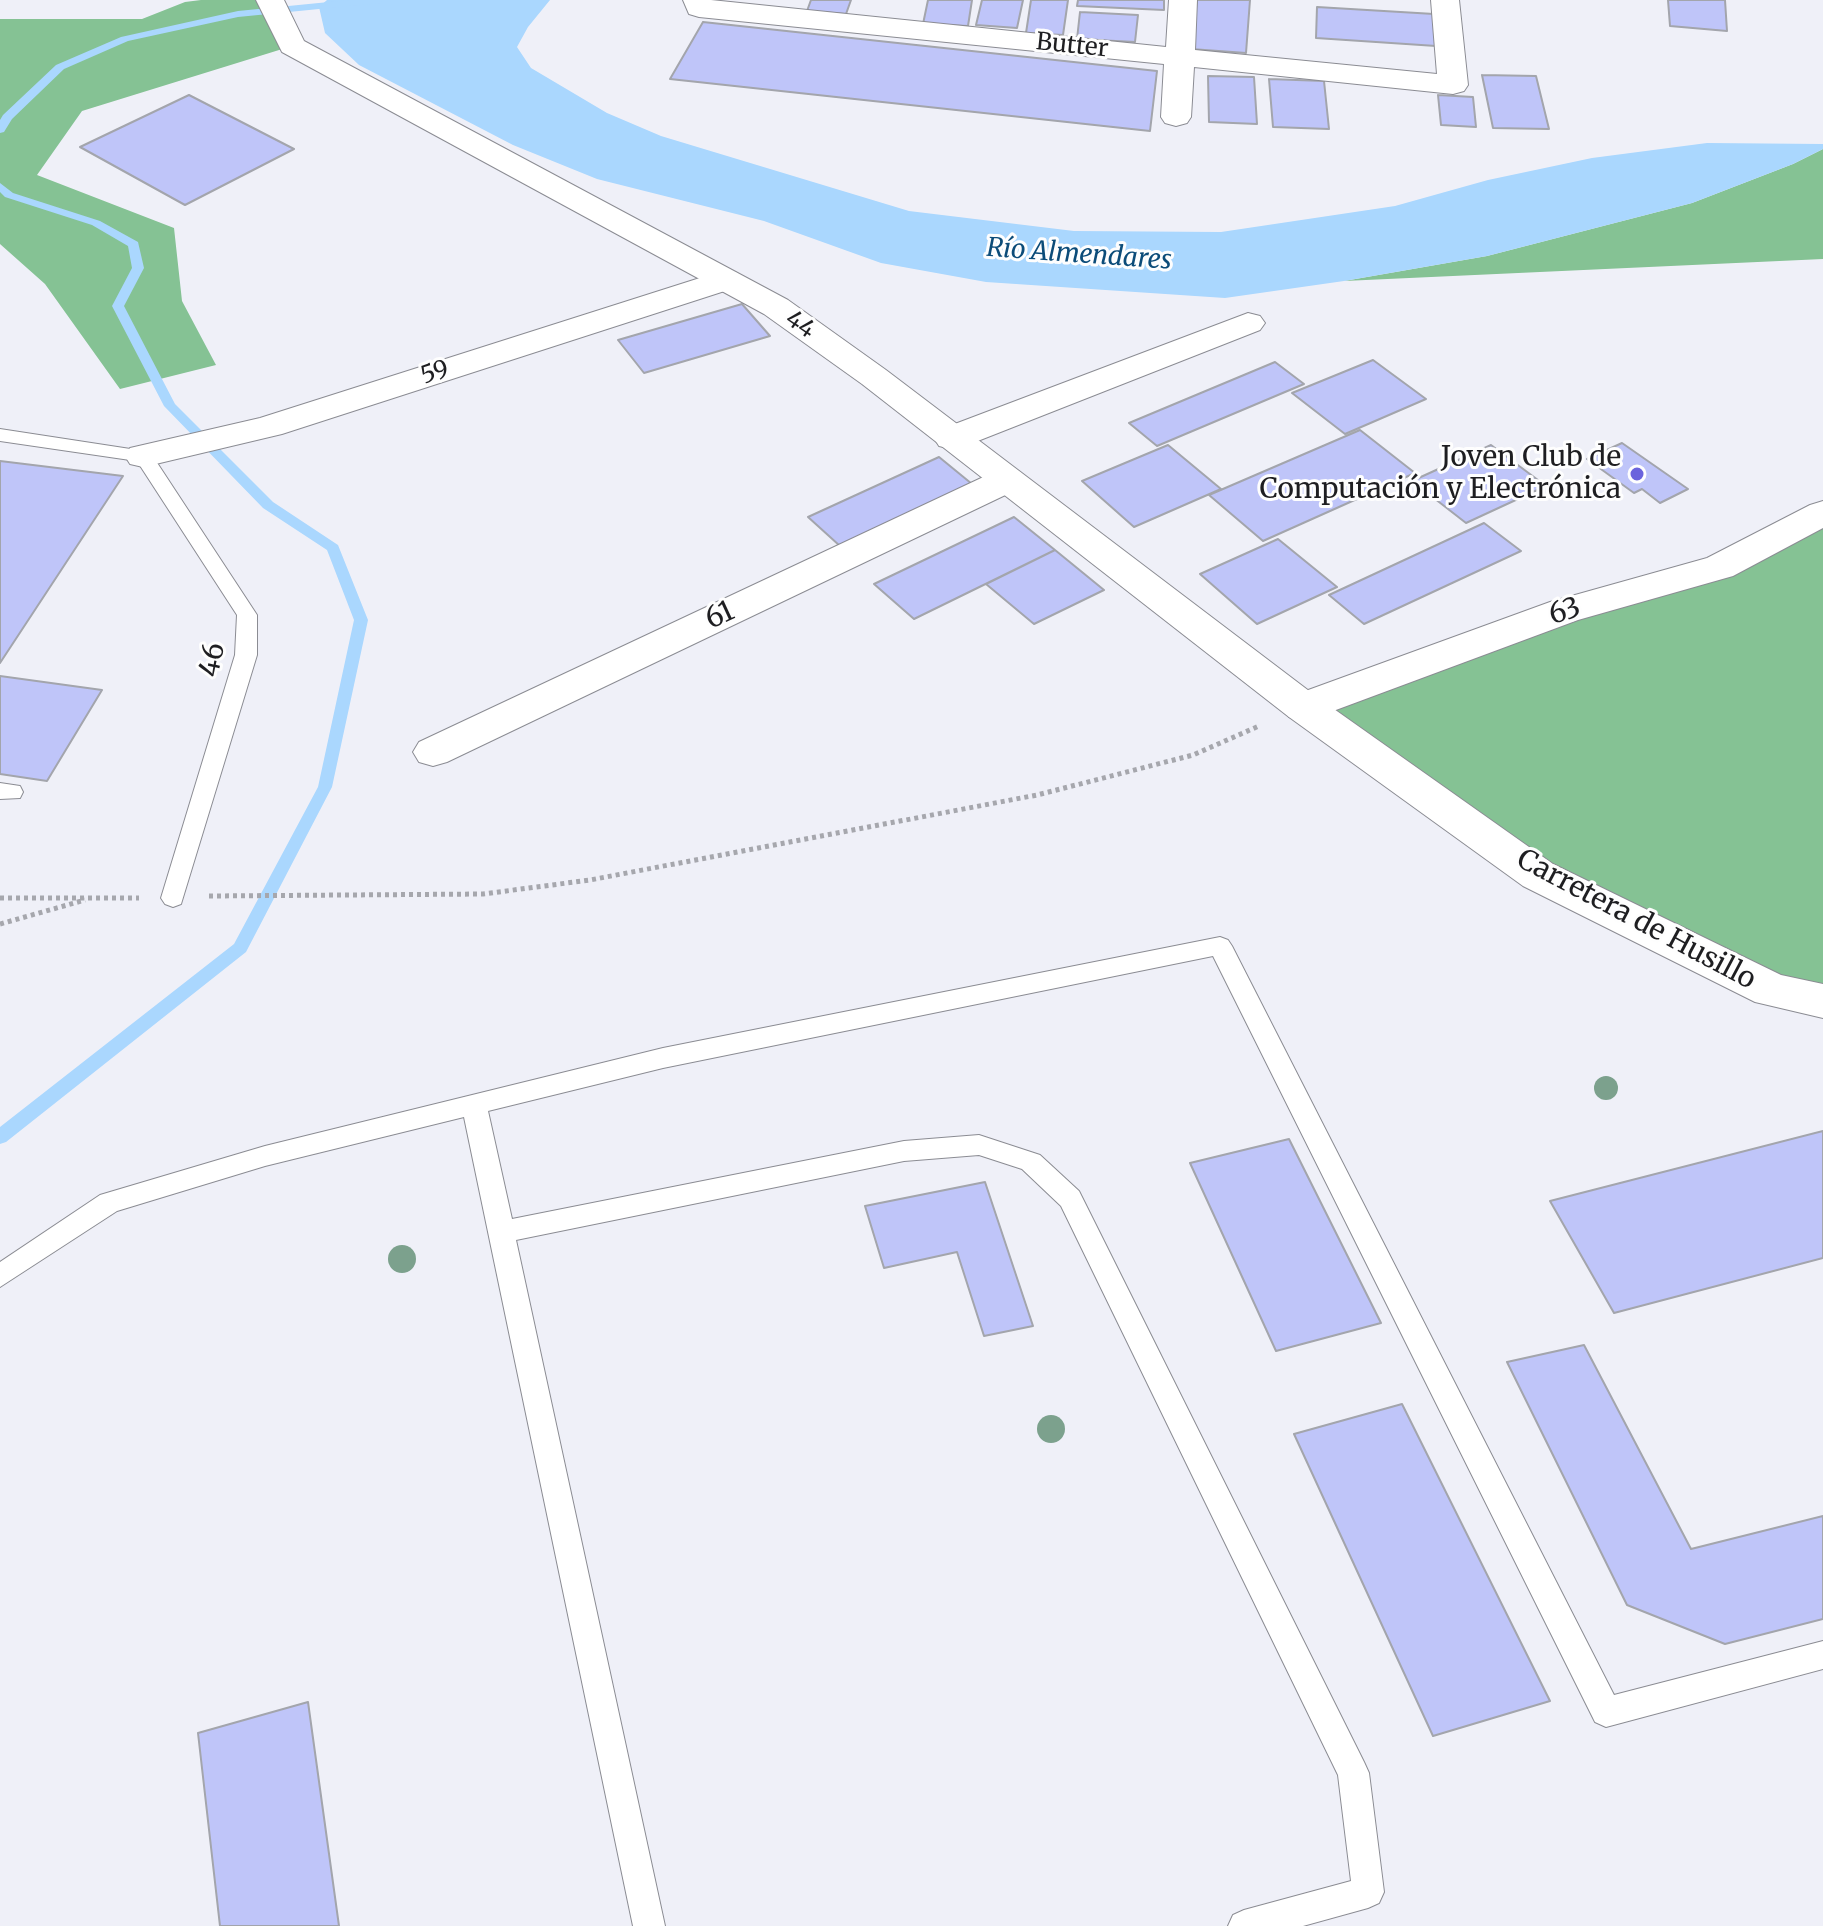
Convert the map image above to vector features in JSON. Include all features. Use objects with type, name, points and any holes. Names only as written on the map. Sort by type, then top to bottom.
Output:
[{"type":"street","name":"Butter","points":[[697,0],[699,8],[1453,85],[1445,0]]},
{"type":"street","points":[[1176,117],[1183,0]]},
{"type":"street","name":"44","points":[[274,9],[292,46],[776,307],[874,377],[1303,707]]},
{"type":"street","name":"59","points":[[143,456],[270,426],[725,280]]},
{"type":"street","points":[[952,438],[1248,323]]},
{"type":"street","name":"61","points":[[433,752],[1007,480]]},
{"type":"street","name":"63","points":[[1303,707],[1564,611],[1720,567],[1823,513]]},
{"type":"street","name":"Carretera de Husillo","points":[[1303,707],[1538,875],[1771,990],[1823,1001]]},
{"type":"lane","points":[[0,435],[143,456]]},
{"type":"lane","name":"46","points":[[143,456],[247,615],[246,655],[173,898]]},
{"type":"lane","points":[[0,1276],[109,1203],[265,1156],[663,1058],[1220,946],[1606,1712],[1823,1655]]},
{"type":"lane","points":[[474,1104],[649,1926]]},
{"type":"lane","points":[[501,1232],[904,1151],[979,1145],[1031,1162],[1070,1199],[1353,1773],[1368,1892],[1244,1926]]},
{"type":"path","points":[[0,898],[483,894],[590,880],[1037,795],[1193,755],[1303,707]]},
{"type":"path","points":[[0,924],[94,898]]},
{"type":"green space","points":[[270,0],[292,46],[82,111],[37,175],[174,228],[182,301],[216,365],[120,389],[45,284],[0,244],[0,19],[142,19],[185,2]]},
{"type":"green space","points":[[1823,149],[1823,259],[1344,281],[1487,256],[1692,203],[1793,164]]},
{"type":"green space","points":[[1823,502],[1823,1001],[1538,875],[1303,707],[1720,567]]},
{"type":"water","name":"Río Almendares","points":[[327,0],[550,0],[528,27],[517,47],[531,68],[607,113],[661,136],[909,211],[1074,231],[1221,232],[1395,206],[1488,180],[1592,158],[1707,143],[1823,144],[1823,149],[1793,164],[1692,203],[1487,256],[1344,281],[1225,298],[986,282],[881,263],[764,221],[597,179],[513,145],[359,65],[325,33],[319,7]]},
{"type":"building","points":[[811,0],[851,0],[846,14],[807,11]]},
{"type":"building","points":[[928,0],[972,0],[968,26],[923,24]]},
{"type":"building","points":[[982,0],[1023,0],[1017,28],[976,25]]},
{"type":"building","points":[[1031,0],[1068,0],[1063,35],[1026,33]]},
{"type":"building","points":[[1078,0],[1164,0],[1164,10],[1077,6]]},
{"type":"building","points":[[1197,0],[1250,0],[1246,53],[1191,49]]},
{"type":"building","points":[[1668,0],[1725,0],[1727,31],[1670,26]]},
{"type":"building","points":[[1317,7],[1434,14],[1436,46],[1316,38]]},
{"type":"building","points":[[1080,12],[1138,15],[1135,42],[1077,39]]},
{"type":"building","points":[[703,22],[1157,71],[1150,131],[670,79]]},
{"type":"building","points":[[1482,75],[1536,76],[1549,129],[1493,128]]},
{"type":"building","points":[[1208,76],[1254,77],[1257,124],[1209,122]]},
{"type":"building","points":[[1269,79],[1324,81],[1329,129],[1273,127]]},
{"type":"building","points":[[189,95],[294,149],[185,205],[80,147]]},
{"type":"building","points":[[1438,95],[1473,97],[1476,127],[1441,125]]},
{"type":"building","points":[[742,304],[770,336],[644,373],[618,340]]},
{"type":"building","points":[[1373,360],[1426,399],[1345,434],[1292,393]]},
{"type":"building","points":[[1275,362],[1304,384],[1157,446],[1129,423]]},
{"type":"building","points":[[1360,430],[1415,473],[1263,541],[1209,495]]},
{"type":"building","name":"Joven Club de Computación y Electrónica","points":[[1622,443],[1688,489],[1660,503],[1642,489],[1634,493],[1587,459]]},
{"type":"building","points":[[1168,445],[1221,489],[1134,527],[1082,481]]},
{"type":"building","points":[[1491,445],[1546,486],[1466,523],[1412,481]]},
{"type":"building","points":[[939,457],[972,484],[840,546],[808,517]]},
{"type":"building","points":[[0,461],[123,476],[0,663]]},
{"type":"building","points":[[1014,517],[1055,550],[914,619],[874,584]]},
{"type":"building","points":[[1484,523],[1521,551],[1364,624],[1329,595]]},
{"type":"building","points":[[1278,539],[1337,587],[1257,624],[1200,574]]},
{"type":"building","points":[[1055,550],[1104,590],[1034,624],[986,584]]},
{"type":"building","points":[[0,676],[102,690],[47,781],[0,774]]},
{"type":"building","points":[[1823,1131],[1823,1258],[1614,1313],[1550,1201]]},
{"type":"building","points":[[1289,1139],[1381,1323],[1276,1351],[1190,1163]]},
{"type":"building","points":[[985,1182],[1033,1326],[984,1336],[957,1252],[884,1268],[865,1206]]},
{"type":"building","points":[[1584,1345],[1691,1549],[1823,1516],[1823,1619],[1725,1644],[1627,1605],[1507,1362]]},
{"type":"building","points":[[1402,1404],[1550,1701],[1433,1736],[1294,1434]]},
{"type":"building","points":[[308,1702],[339,1926],[220,1926],[198,1733]]},
{"type":"waterway","points":[[0,130],[7,117],[60,67],[125,39],[238,14],[380,0]]},
{"type":"waterway","points":[[0,186],[9,195],[96,223],[134,244],[138,268],[118,306],[170,406],[268,505],[333,548],[361,620],[325,787],[240,948],[0,1137]]},
{"type":"place","name":"Joven Club de Computación y Electrónica","points":[[1637,474]]}]
